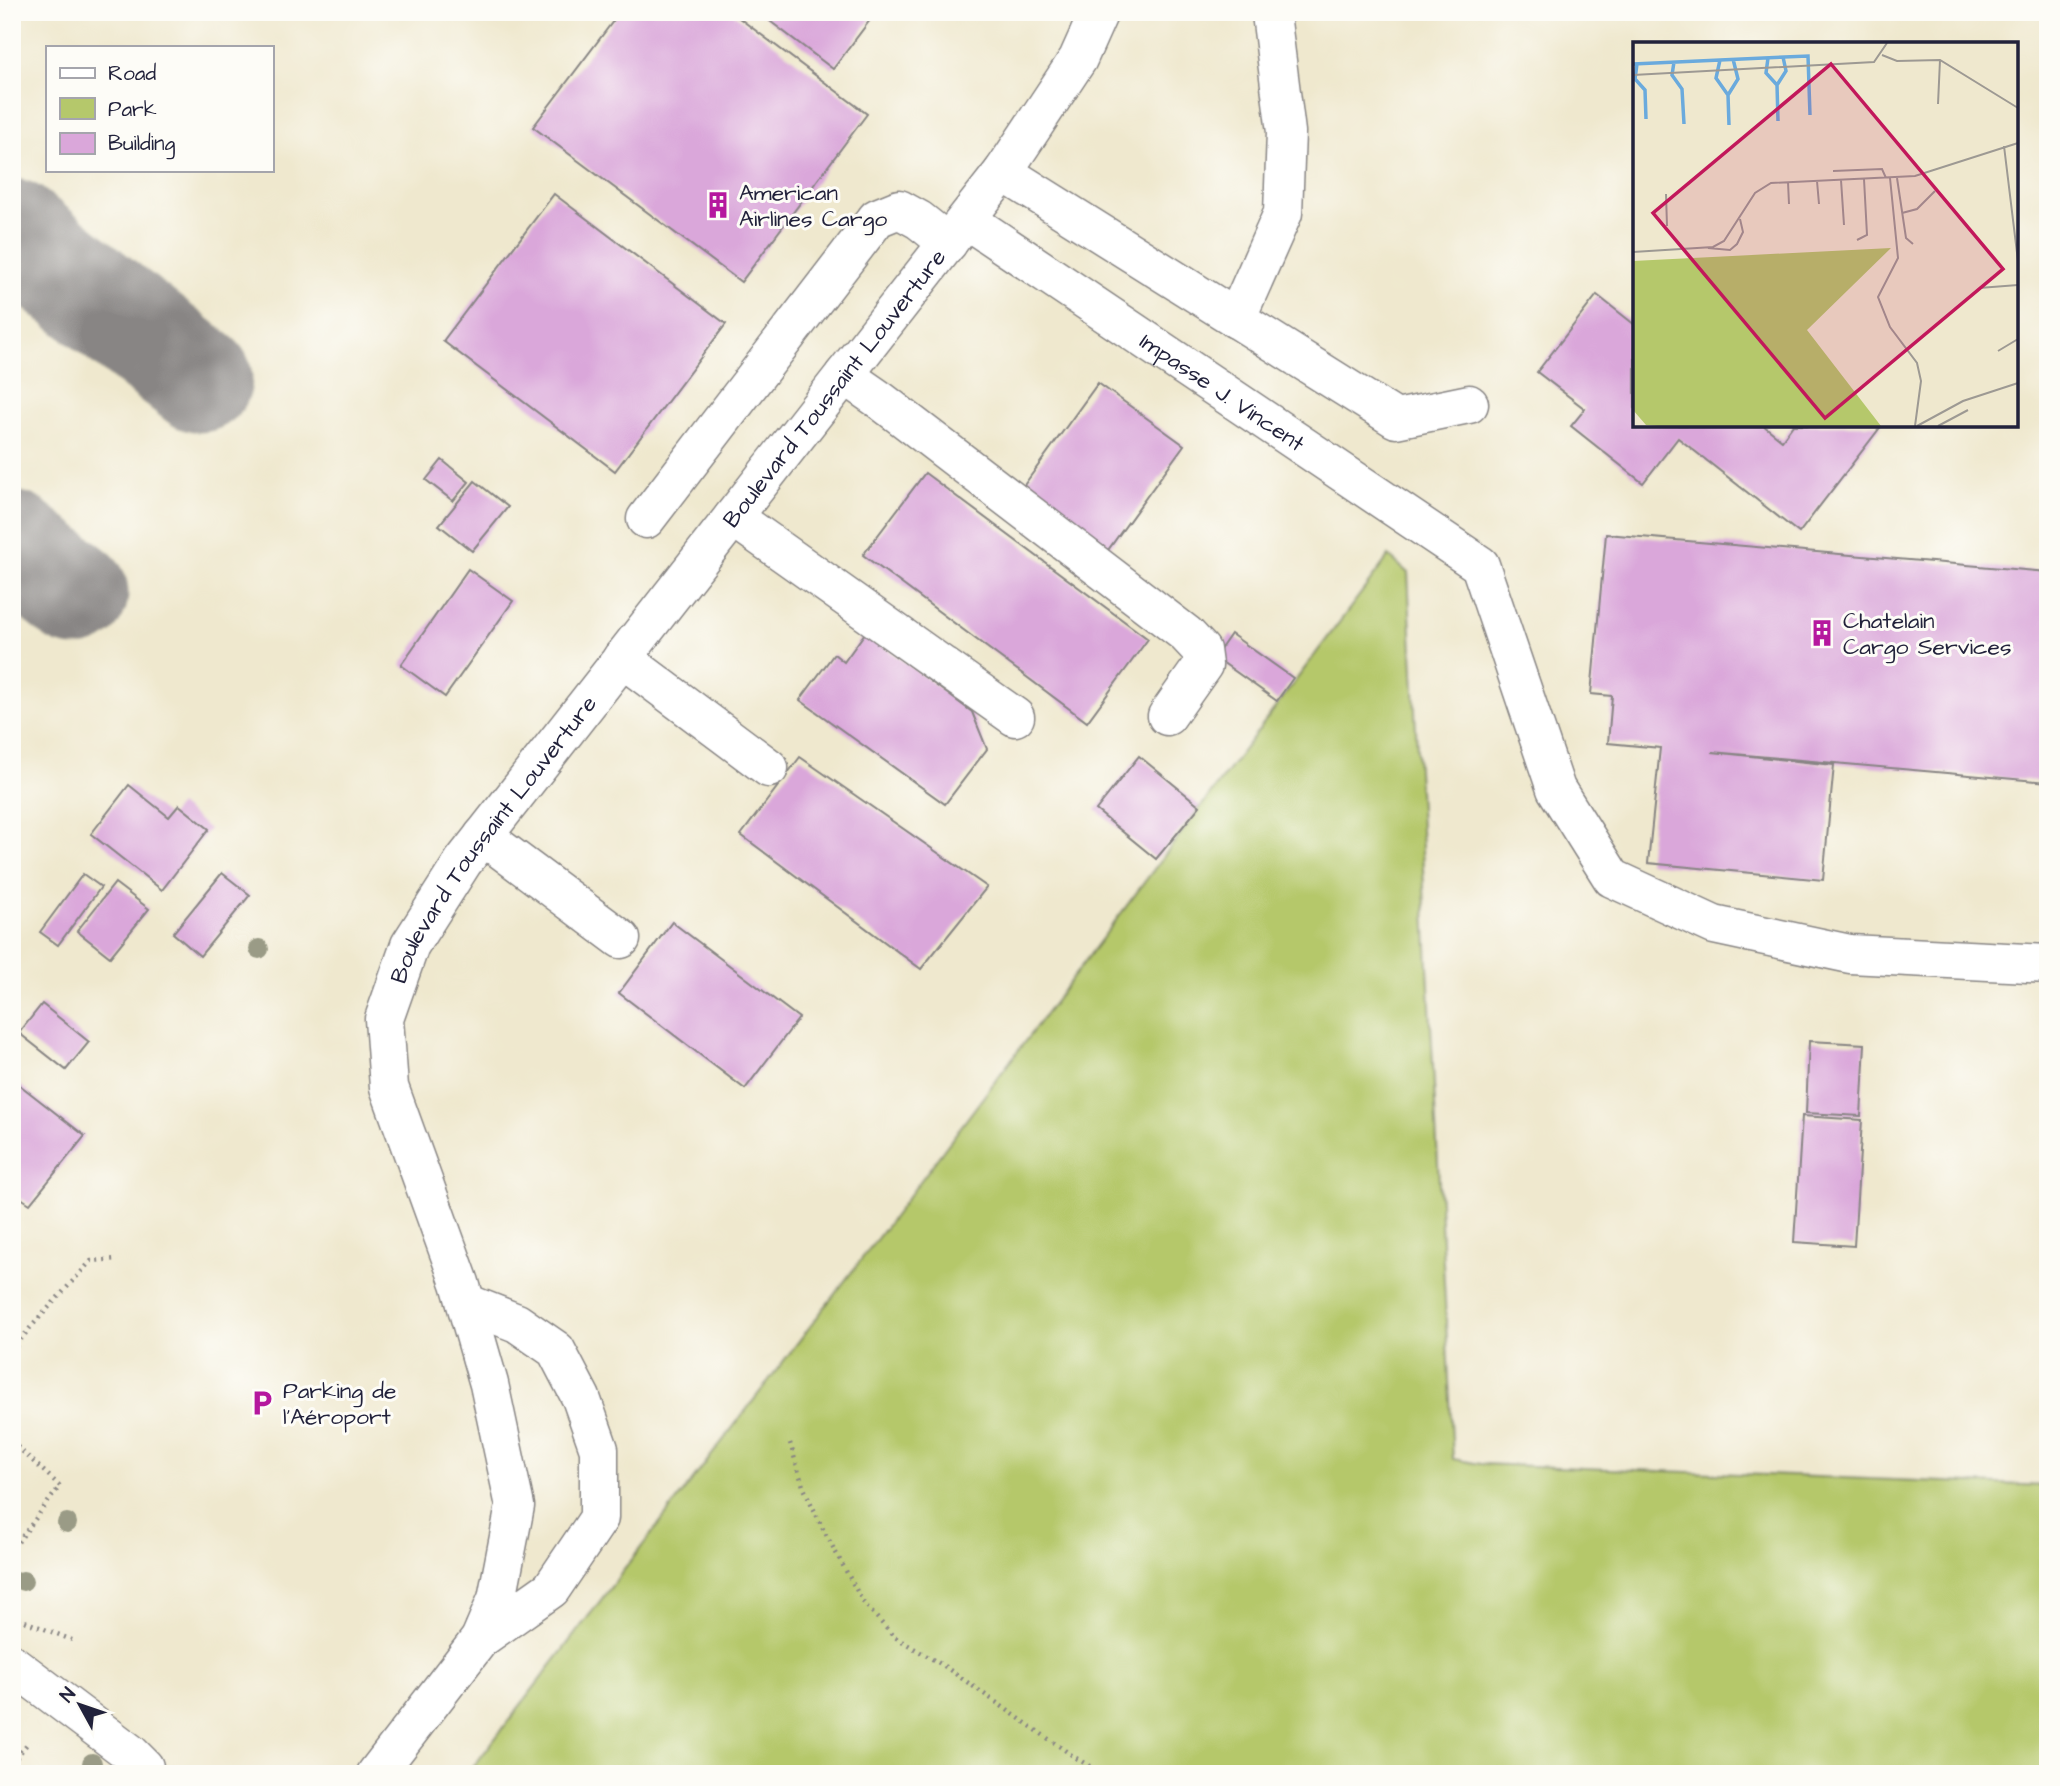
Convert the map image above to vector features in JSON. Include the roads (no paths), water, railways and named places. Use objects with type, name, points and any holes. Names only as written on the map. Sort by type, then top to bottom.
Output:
[{"type":"main road","name":"Boulevard Toussaint Louverture","points":[[376,1774],[480,1639],[496,1599],[515,1506],[489,1384],[466,1303],[389,1087],[384,1019],[411,945],[463,862],[1003,172],[1078,59],[1099,12]]},
{"type":"main road","points":[[1236,318],[1283,213],[1286,132],[1271,14]]},
{"type":"main road","points":[[1003,172],[1396,419],[1469,404]]},
{"type":"main road","name":"Impasse J. Vincent","points":[[646,519],[877,218],[899,209],[919,220],[957,232],[1479,565],[1556,789],[1612,878],[1714,925],[1850,954],[2048,964]]},
{"type":"main road","points":[[844,375],[1186,634],[1201,650],[1203,665],[1167,716]]},
{"type":"main road","points":[[733,517],[1015,717]]},
{"type":"main road","points":[[622,658],[769,768]]},
{"type":"main road","points":[[483,836],[621,939]]},
{"type":"main road","points":[[466,1303],[517,1323],[556,1350],[581,1398],[599,1449],[599,1518],[551,1589],[480,1639]]},
{"type":"main road","points":[[12,1664],[130,1753],[144,1768]]},
{"type":"place","name":"American Airlines Cargo","points":[[718,205]]},
{"type":"place","name":"Chatelain Cargo Services","points":[[1822,633]]},
{"type":"place","name":"Parking de l'Aéroport","points":[[262,1403]]}]
